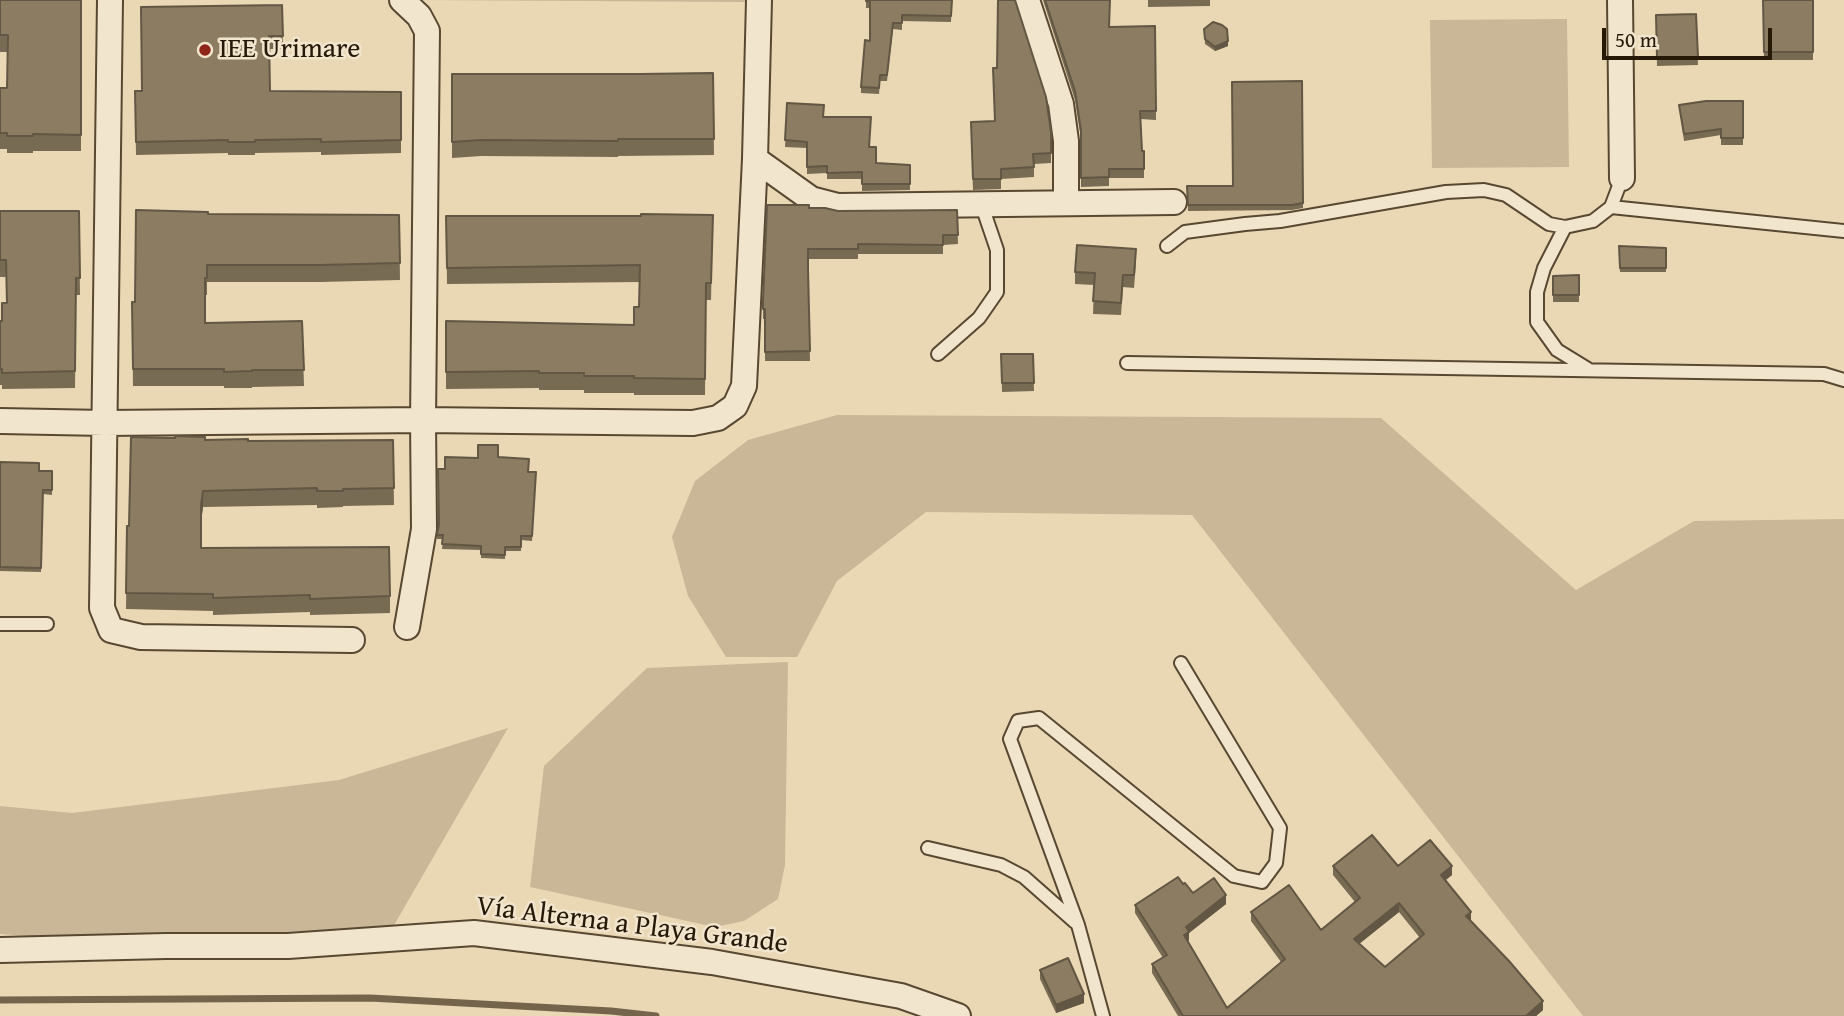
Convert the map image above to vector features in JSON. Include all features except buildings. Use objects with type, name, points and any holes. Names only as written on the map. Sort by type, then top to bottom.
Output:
[{"type":"street","points":[[110,0],[102,608],[111,630],[141,637],[352,640]]},
{"type":"street","points":[[402,0],[419,16],[427,30],[424,528],[407,627]]},
{"type":"street","points":[[0,421],[105,423],[423,419],[692,423],[718,418],[735,406],[744,386],[755,159],[759,0]]},
{"type":"street","points":[[1027,0],[1061,104],[1066,141],[1066,202]]},
{"type":"street","points":[[1620,0],[1622,178]]},
{"type":"street","points":[[755,159],[811,199],[838,206],[1174,202]]},
{"type":"street","name":"Vía Alterna a Playa Grande","points":[[0,950],[288,946],[474,933],[726,964],[901,996],[958,1016]]},
{"type":"lane","points":[[1167,246],[1185,232],[1280,222],[1446,192],[1485,190],[1506,195],[1549,224],[1565,227],[1593,222],[1611,207],[1622,178]]},
{"type":"lane","points":[[939,354],[979,318],[997,292],[997,250],[981,203]]},
{"type":"lane","points":[[1611,207],[1844,231]]},
{"type":"lane","points":[[1565,227],[1544,268],[1537,292],[1537,322],[1557,349],[1589,370]]},
{"type":"lane","points":[[1127,363],[1824,374],[1844,380]]},
{"type":"lane","points":[[0,624],[47,624]]},
{"type":"lane","points":[[1103,1016],[1078,925],[1010,739],[1018,721],[1039,718],[1234,876],[1262,882],[1276,863],[1280,828],[1181,663]]},
{"type":"lane","points":[[929,848],[1001,866],[1024,877],[1078,925]]},
{"type":"shaded area","points":[[414,0],[745,0],[745,2]]},
{"type":"shaded area","points":[[1567,19],[1569,167],[1432,168],[1430,20]]},
{"type":"shaded area","points":[[837,415],[1381,418],[1576,590],[1694,521],[1844,519],[1844,1016],[1583,1016],[1192,515],[926,512],[837,581],[797,657],[726,657],[688,596],[672,537],[695,481],[748,440]]},
{"type":"shaded area","points":[[788,662],[785,865],[778,899],[744,921],[715,927],[530,887],[544,766],[647,668]]},
{"type":"shaded area","points":[[508,728],[386,939],[166,946],[0,934],[0,806],[72,813],[339,780]]},
{"type":"waterway","points":[[0,1000],[370,998],[611,1011],[656,1016]]},
{"type":"place","name":"IEE Urimare","points":[[205,50]]}]
